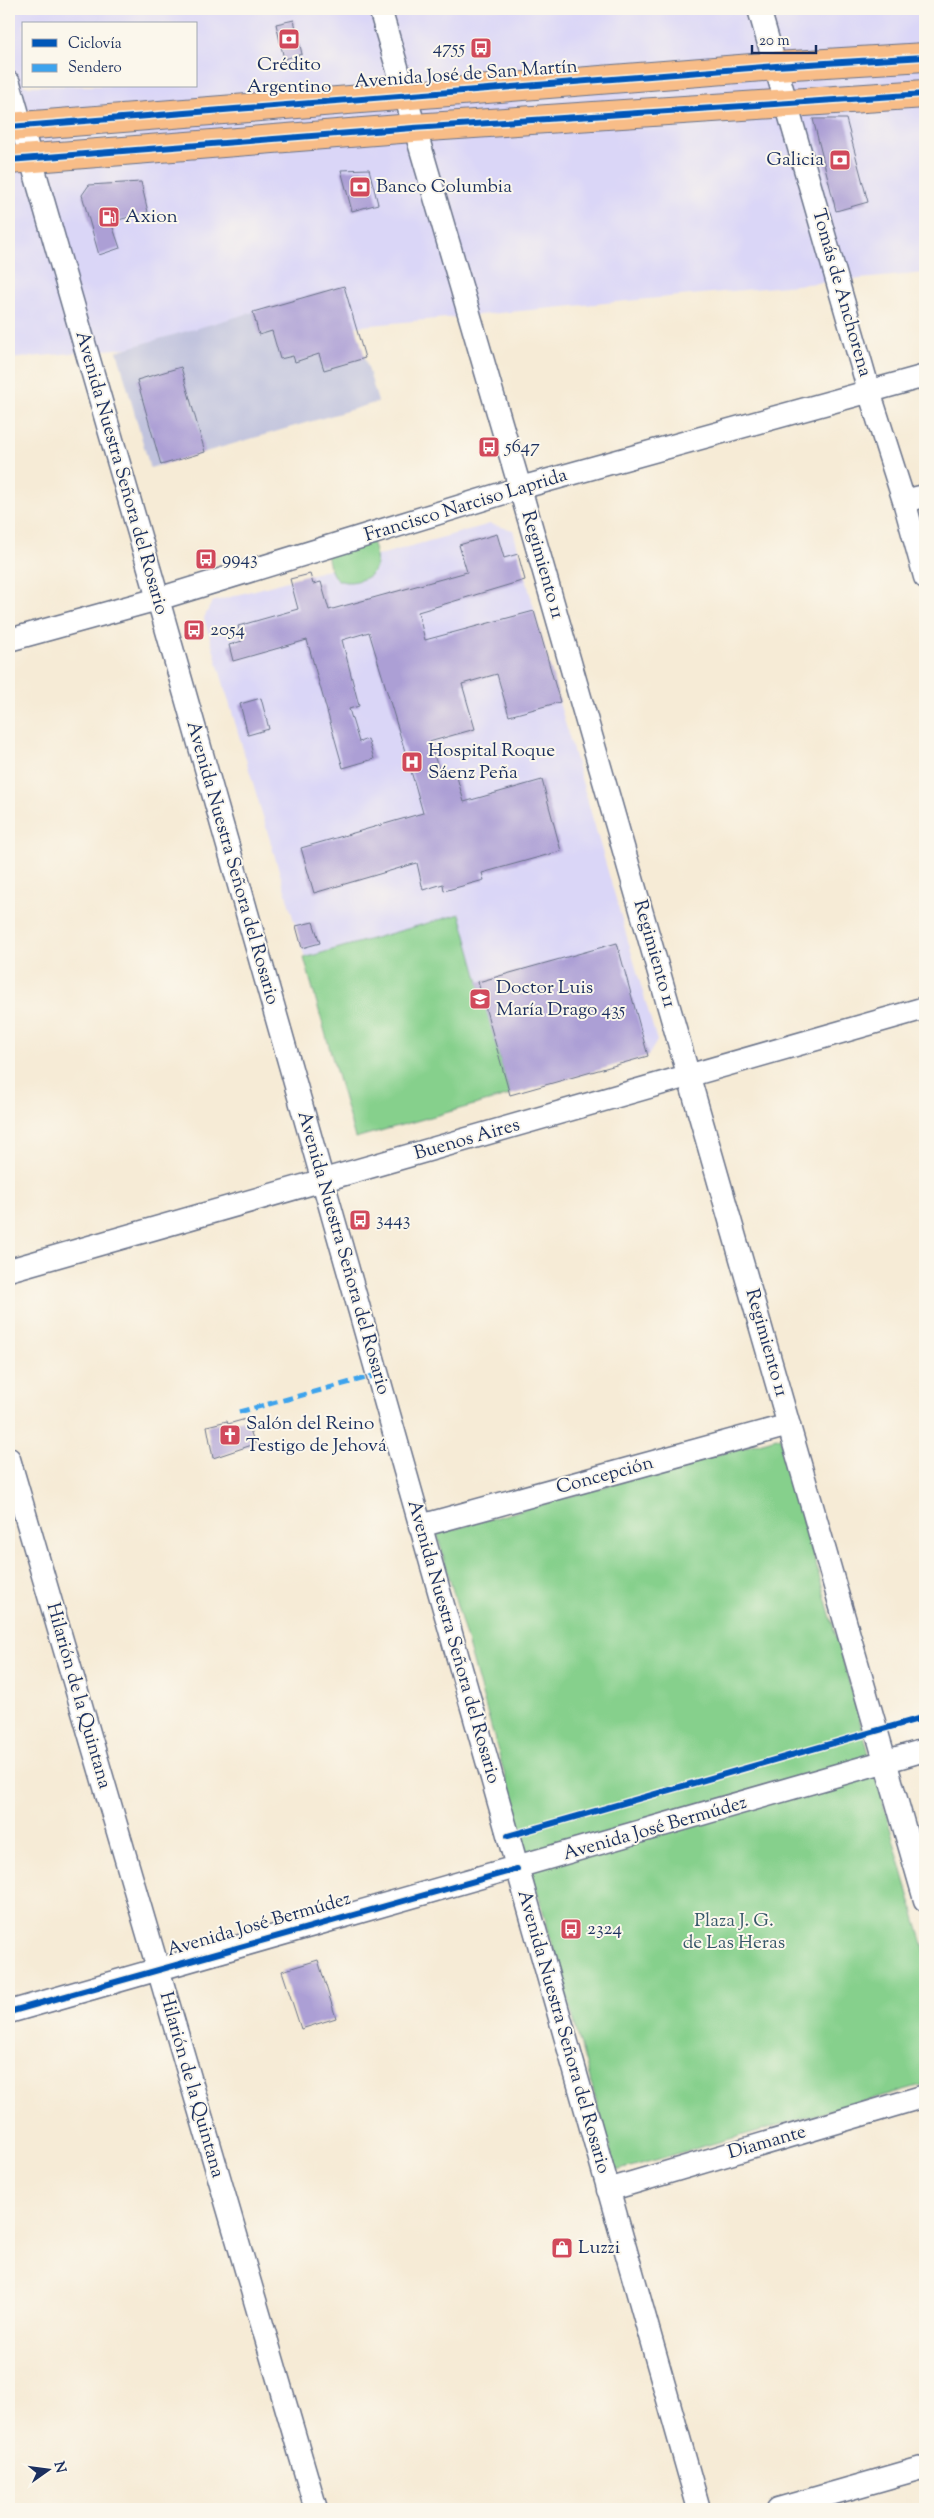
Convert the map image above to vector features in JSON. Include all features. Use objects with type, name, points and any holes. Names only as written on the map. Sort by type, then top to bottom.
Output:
[{"type":"main road","name":"Avenida José de San Martín","points":[[15,126],[404,94],[776,66],[925,57]]},
{"type":"main road","points":[[19,160],[413,128],[925,94]]},
{"type":"street","name":"Regimiento 11","points":[[380,9],[413,128],[520,488],[925,1900]]},
{"type":"street","name":"Tomás de Anchorena","points":[[759,9],[869,390],[915,498],[925,577]]},
{"type":"street","name":"Avenida Nuestra Señora del Rosario","points":[[9,83],[19,160],[158,599],[699,2509]]},
{"type":"street","name":"Francisco Narciso Laprida","points":[[9,640],[158,599],[520,488],[925,376]]},
{"type":"street","name":"Buenos Aires","points":[[9,1270],[323,1182],[925,1008]]},
{"type":"street","name":"Concepción","points":[[420,1526],[789,1426]]},
{"type":"street","name":"Hilarión de la Quintana","points":[[9,1459],[316,2509]]},
{"type":"street","name":"Avenida José Bermúdez","points":[[9,2012],[517,1869],[925,1750]]},
{"type":"street","name":"Diamante","points":[[608,2190],[925,2096]]},
{"type":"street","points":[[778,2509],[925,2466]]},
{"type":"shaded area","points":[[9,9],[925,9],[925,273],[9,359]]},
{"type":"shaded area","points":[[344,286],[378,402],[150,468],[117,351]]},
{"type":"shaded area","name":"Hospital Roque Sáenz Peña","points":[[490,524],[513,530],[559,702],[657,1041],[648,1056],[355,1138],[302,948],[204,618],[212,602]]},
{"type":"green space","points":[[372,541],[376,554],[373,572],[358,581],[347,582],[337,579],[330,568],[327,554]]},
{"type":"green space","points":[[460,914],[510,1095],[355,1138],[304,958]]},
{"type":"green space","name":"Plaza J. G. de Las Heras","points":[[780,1437],[925,1952],[925,2084],[616,2171],[437,1534]]},
{"type":"building","name":"Crédito Argentino","points":[[294,20],[302,54],[284,59],[276,24]]},
{"type":"building","name":"Galicia","points":[[813,119],[846,119],[868,202],[836,211]]},
{"type":"building","name":"Banco Columbia","points":[[369,169],[378,204],[352,211],[341,170]]},
{"type":"building","name":"Axion","points":[[141,182],[148,212],[111,222],[120,248],[99,255],[82,195],[89,185]]},
{"type":"building","points":[[344,286],[365,358],[324,370],[319,354],[295,362],[293,356],[280,359],[272,331],[259,335],[253,312]]},
{"type":"building","points":[[181,367],[205,452],[161,465],[137,380]]},
{"type":"building","points":[[497,534],[504,558],[518,554],[525,580],[418,612],[425,640],[534,611],[560,702],[509,716],[497,674],[462,684],[475,729],[429,742],[441,775],[455,770],[464,802],[542,780],[561,851],[482,873],[484,880],[444,891],[443,884],[423,890],[417,863],[314,893],[301,848],[423,813],[416,788],[369,632],[342,640],[359,706],[349,709],[359,742],[368,739],[374,759],[343,768],[307,640],[233,661],[229,645],[242,641],[238,626],[298,609],[290,579],[310,574],[313,584],[321,582],[329,610],[467,572],[459,545]]},
{"type":"building","points":[[261,698],[269,729],[248,735],[240,704]]},
{"type":"building","points":[[313,922],[320,943],[302,948],[296,926]]},
{"type":"building","points":[[617,943],[648,1056],[510,1095],[478,982]]},
{"type":"building","name":"Salón del Reino Testigo de Jehová","points":[[246,1419],[255,1444],[213,1458],[207,1426],[227,1421],[228,1424]]},
{"type":"building","points":[[318,1960],[336,2018],[301,2029],[282,1971]]},
{"type":"marked path","points":[[239,1412],[377,1375]]},
{"type":"cycle path","points":[[9,127],[776,66],[925,57]]},
{"type":"cycle path","points":[[9,160],[413,128],[925,94]]},
{"type":"cycle path","points":[[508,1836],[925,1717]]},
{"type":"cycle path","points":[[9,2012],[517,1869]]},
{"type":"place","name":"Crédito Argentino","points":[[289,39]]},
{"type":"place","name":"4755","points":[[481,48]]},
{"type":"place","name":"Galicia","points":[[840,160]]},
{"type":"place","name":"Banco Columbia","points":[[360,187]]},
{"type":"place","name":"Axion","points":[[109,217]]},
{"type":"place","name":"5647","points":[[489,447]]},
{"type":"place","name":"9943","points":[[206,559]]},
{"type":"place","name":"2054","points":[[194,630]]},
{"type":"place","name":"Hospital Roque Sáenz Peña","points":[[412,762]]},
{"type":"place","name":"Doctor Luis María Drago 435","points":[[480,999]]},
{"type":"place","name":"3443","points":[[360,1220]]},
{"type":"place","name":"Salón del Reino Testigo de Jehová","points":[[230,1435]]},
{"type":"place","name":"2324","points":[[571,1929]]},
{"type":"place","name":"Luzzi","points":[[562,2248]]}]
